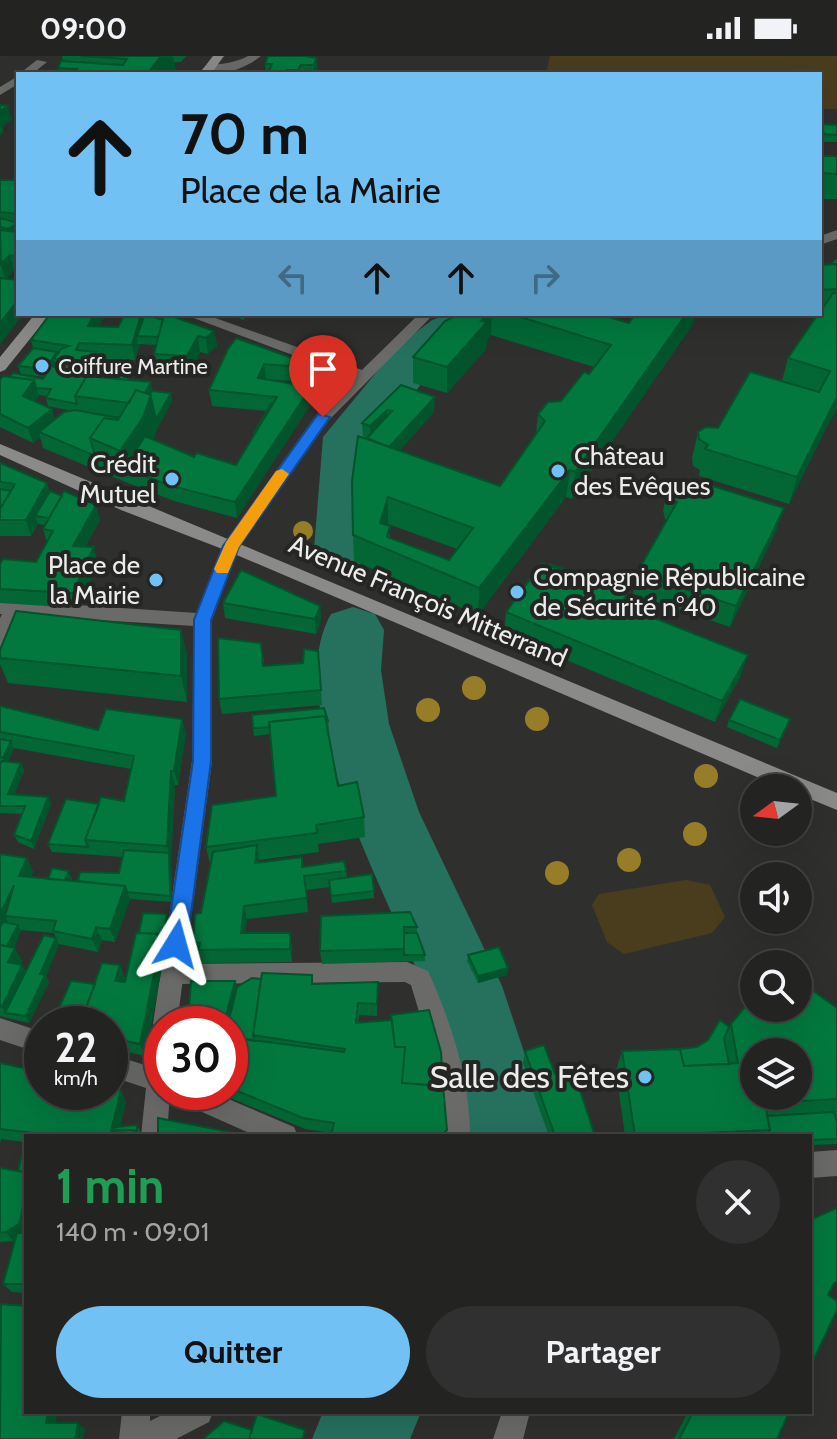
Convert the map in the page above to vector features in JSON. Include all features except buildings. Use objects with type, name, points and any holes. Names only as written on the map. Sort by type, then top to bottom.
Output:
[{"type":"main road","points":[[207,72],[219,56]]},
{"type":"main road","points":[[0,367],[41,316]]},
{"type":"main road","name":"Avenue François Mitterrand","points":[[0,449],[127,506],[231,546],[837,802]]},
{"type":"street","points":[[207,72],[234,68],[256,56]]},
{"type":"street","points":[[28,72],[41,62]]},
{"type":"street","points":[[196,316],[364,376]]},
{"type":"street","points":[[168,1006],[202,761],[203,620],[231,546],[323,417],[425,316]]},
{"type":"street","points":[[0,641],[7,608],[203,620]]},
{"type":"street","points":[[172,974],[407,972],[420,978],[431,1002],[448,1065],[457,1134]]},
{"type":"street","points":[[0,1029],[24,1037]]},
{"type":"street","points":[[154,1134],[157,1110]]},
{"type":"street","points":[[225,1110],[280,1134]]},
{"type":"street","points":[[812,1165],[837,1163]]},
{"type":"street","points":[[134,1439],[136,1414]]},
{"type":"street","points":[[145,1439],[195,1414]]},
{"type":"street","points":[[508,1439],[515,1414]]},
{"type":"shaded area","points":[[550,56],[837,56],[837,109],[822,109],[822,72],[546,72]]},
{"type":"shaded area","points":[[686,880],[710,885],[725,917],[712,933],[624,954],[607,942],[592,905],[599,894]]},
{"type":"waterway","points":[[344,549],[350,437],[417,356],[450,331],[490,316]]},
{"type":"waterway","points":[[353,630],[349,670],[356,724],[384,812],[463,986],[508,1134]]},
{"type":"waterway","points":[[361,1439],[371,1414]]},
{"type":"slow traffic","points":[[222,569],[231,546],[282,474]]},
{"type":"place","name":"Coiffure Martine","points":[[42,366]]},
{"type":"place","name":"Château des Evêques","points":[[558,471]]},
{"type":"place","name":"Crédit Mutuel","points":[[172,479]]},
{"type":"place","name":"Place de la Mairie","points":[[156,580]]},
{"type":"place","name":"Compagnie Républicaine de Sécurité n°40","points":[[517,592]]},
{"type":"place","name":"Salle des Fêtes","points":[[645,1077]]},
{"type":"route","points":[[176,944],[202,761],[203,620],[231,546],[323,417]]}]
